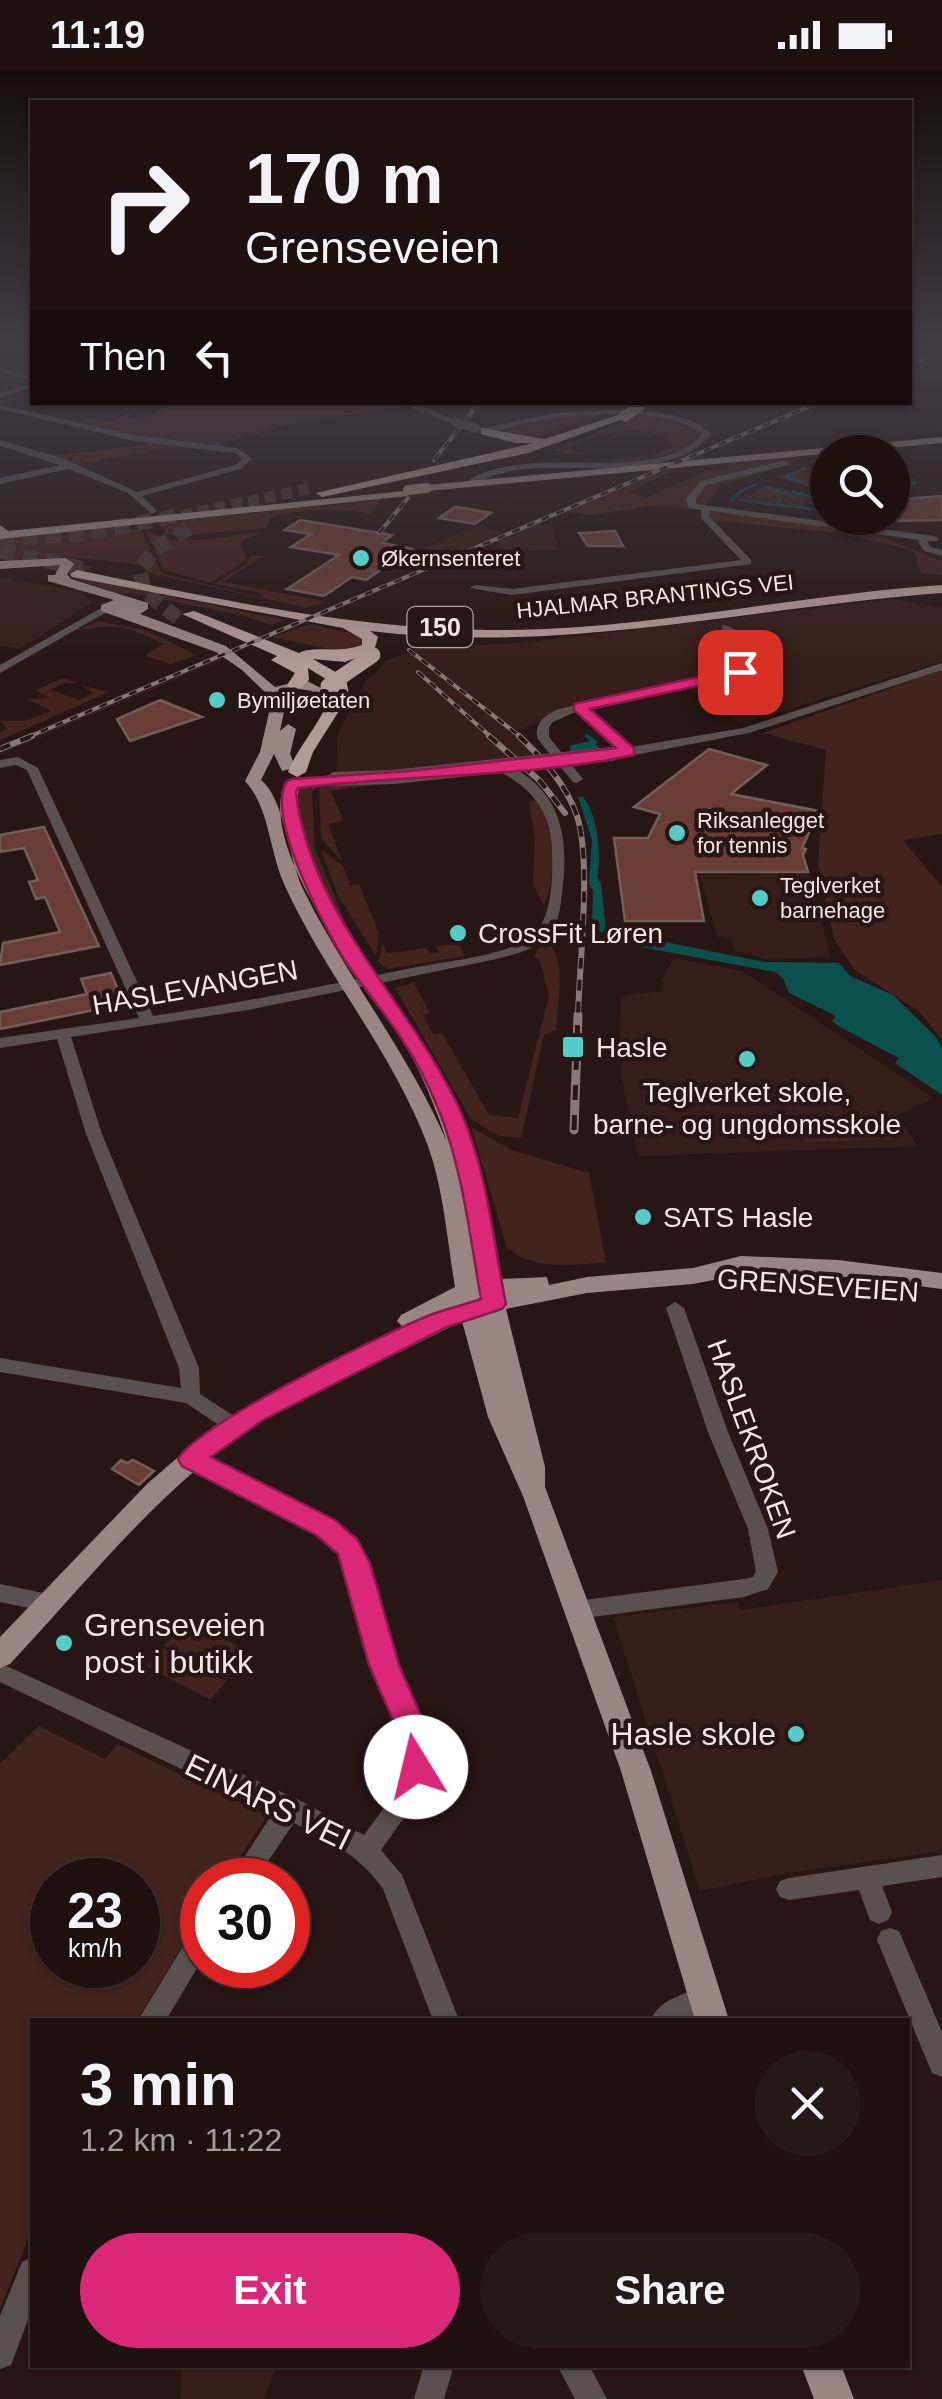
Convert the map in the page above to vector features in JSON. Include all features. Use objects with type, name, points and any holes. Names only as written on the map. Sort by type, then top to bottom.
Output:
[{"type":"highway","points":[[492,454],[316,490],[480,477],[535,455],[560,461]]},
{"type":"highway","points":[[480,477],[497,454]]},
{"type":"highway","points":[[480,477],[528,454]]},
{"type":"highway","points":[[554,454],[560,461]]},
{"type":"highway","name":"HJALMAR BRANTINGS VEI","points":[[71,571],[391,624],[509,628],[895,589]]},
{"type":"highway","name":"HJALMAR BRANTINGS VEI","points":[[71,571],[336,624],[489,635],[585,629],[895,589]]},
{"type":"highway","points":[[895,589],[942,587]]},
{"type":"highway","points":[[285,691],[303,677],[299,669],[183,616],[322,668],[342,684],[336,706],[307,746],[293,777]]},
{"type":"highway","points":[[325,689],[369,653],[372,642],[370,637],[336,624]]},
{"type":"highway","points":[[252,642],[328,657],[369,653],[415,640],[489,635]]},
{"type":"main road","points":[[0,531],[138,509],[157,514],[426,490],[480,477],[510,481],[776,464],[858,454]]},
{"type":"main road","points":[[776,464],[810,459]]},
{"type":"main road","points":[[0,566],[71,571],[126,606],[220,650],[308,703]]},
{"type":"main road","points":[[100,590],[108,606],[143,606],[240,653],[285,691]]},
{"type":"main road","points":[[285,691],[316,686],[325,689],[320,698],[295,713],[289,725],[282,754],[293,777],[288,807],[313,882],[350,952],[360,983]]},
{"type":"main road","points":[[285,691],[260,779],[294,886],[360,983],[436,1142],[481,1298],[512,1454],[536,1496],[649,1810],[709,2010]]},
{"type":"main road","points":[[260,779],[293,777]]},
{"type":"main road","name":"GRENSEVEIEN","points":[[621,1282],[651,1266],[757,1264],[838,1268],[942,1281]]},
{"type":"main road","name":"GRENSEVEIEN","points":[[0,1656],[48,1602],[192,1459],[233,1426],[481,1298],[693,1276],[757,1264]]},
{"type":"main road","name":"GRENSEVEIEN","points":[[693,1276],[850,1283],[942,1296]]},
{"type":"main road","points":[[822,2368],[834,2399]]},
{"type":"street","points":[[35,454],[70,466],[138,509],[238,468],[248,458],[242,454]]},
{"type":"street","points":[[480,477],[560,461],[622,463],[676,454]]},
{"type":"street","points":[[776,464],[703,483],[690,503],[704,511],[810,523]]},
{"type":"street","points":[[0,480],[70,466]]},
{"type":"street","points":[[474,588],[512,592],[748,562],[704,511]]},
{"type":"street","points":[[902,535],[941,553]]},
{"type":"street","points":[[909,535],[938,540]]},
{"type":"street","points":[[922,544],[938,540]]},
{"type":"street","points":[[0,670],[108,606]]},
{"type":"street","points":[[577,779],[546,742],[542,730],[554,715],[755,667],[761,660],[758,654],[726,628]]},
{"type":"street","points":[[293,777],[410,776],[629,752],[720,737],[942,666]]},
{"type":"street","points":[[579,707],[629,752]]},
{"type":"street","points":[[0,764],[18,760],[32,768],[148,1022]]},
{"type":"street","name":"HASLEVANGEN","points":[[0,1043],[148,1022],[515,950],[547,928],[561,864],[551,808],[530,782],[490,763]]},
{"type":"street","points":[[62,1035],[94,1134],[189,1368],[191,1398]]},
{"type":"street","name":"HASLEKROKEN","points":[[577,1610],[744,1588],[760,1583],[767,1572],[758,1529],[718,1432],[675,1308]]},
{"type":"street","points":[[0,1365],[191,1398],[233,1426]]},
{"type":"street","points":[[192,1459],[326,1528],[353,1554],[379,1652],[410,1722],[417,1750],[408,1794],[366,1851]]},
{"type":"street","points":[[0,1594],[48,1602]]},
{"type":"street","name":"EINARS VEI","points":[[0,1672],[336,1830],[366,1851],[393,1882],[445,2018]]},
{"type":"street","points":[[256,1858],[290,1808]]},
{"type":"street","points":[[789,1889],[942,1866]]},
{"type":"street","points":[[866,1876],[879,1912]]},
{"type":"street","points":[[890,1940],[942,2064]]},
{"type":"street","points":[[152,2018],[180,1973]]},
{"type":"street","points":[[667,2018],[686,2005],[709,2010]]},
{"type":"street","points":[[0,2354],[30,2277]]},
{"type":"street","points":[[428,2399],[438,2368]]},
{"type":"street","points":[[574,2368],[592,2399]]},
{"type":"shaded area","points":[[49,454],[71,454],[136,454],[79,464],[70,461],[77,454],[66,459]]},
{"type":"shaded area","points":[[671,454],[640,460],[599,461]]},
{"type":"shaded area","points":[[797,462],[721,485],[705,505],[686,506],[689,509],[653,506],[589,515],[565,511],[667,470],[677,469],[628,491],[646,498],[704,472],[729,469],[726,464]]},
{"type":"shaded area","points":[[810,468],[810,488],[777,477]]},
{"type":"shaded area","points":[[766,485],[810,495],[810,500],[804,501],[803,507],[738,500]]},
{"type":"shaded area","points":[[380,500],[370,514],[308,510],[272,517],[265,528],[180,536],[167,534],[163,528],[184,520]]},
{"type":"shaded area","points":[[710,513],[810,523],[810,530],[712,520]]},
{"type":"shaded area","points":[[538,523],[553,526],[558,550],[500,552],[496,541]]},
{"type":"shaded area","points":[[117,526],[141,530],[160,570],[167,575],[265,598],[257,592],[214,584],[246,564],[251,556],[263,556],[223,582],[328,602],[307,607],[311,609],[154,574],[145,570],[148,567],[115,562],[54,557],[21,562],[0,559],[0,544],[19,536]]},
{"type":"shaded area","points":[[477,526],[504,533],[417,570],[403,567],[426,547]]},
{"type":"shaded area","points":[[145,529],[157,536],[185,540],[261,533],[240,545],[247,559],[211,583],[164,570]]},
{"type":"shaded area","points":[[850,535],[877,535],[942,561],[942,575],[921,573],[914,551]]},
{"type":"shaded area","points":[[78,564],[195,588],[92,567],[74,577],[286,620],[271,625],[241,615],[116,593],[68,576]]},
{"type":"shaded area","points":[[0,577],[81,592],[91,603],[20,649],[0,646]]},
{"type":"shaded area","points":[[893,599],[942,608],[942,662],[740,724],[686,687],[563,715],[518,730],[545,757],[441,769],[336,774],[338,733],[364,684],[386,661],[424,647],[520,643]]},
{"type":"shaded area","points":[[99,621],[145,630],[197,655],[171,664],[145,656],[163,644],[132,630],[104,627],[77,631]]},
{"type":"shaded area","points":[[311,624],[363,636],[367,644],[349,653],[272,637]]},
{"type":"shaded area","points":[[219,653],[227,658],[0,754],[0,746]]},
{"type":"shaded area","points":[[942,670],[942,834],[903,840],[942,887],[942,1040],[920,1012],[855,970],[834,939],[818,864],[826,750],[763,733]]},
{"type":"shaded area","points":[[63,678],[78,683],[64,683],[50,690],[80,700],[94,693],[79,685],[109,692],[0,740],[0,732],[7,729],[0,721],[25,721],[52,711],[27,699],[50,698],[35,690]]},
{"type":"shaded area","points":[[424,778],[331,791],[343,821],[328,824],[342,861],[321,838],[319,787],[312,791],[315,849],[345,921],[341,923],[302,839],[296,804],[298,789],[312,784]]},
{"type":"shaded area","points":[[536,801],[547,824],[552,853],[551,882],[544,905],[533,884],[535,838],[529,802]]},
{"type":"shaded area","points":[[321,849],[343,866],[350,885],[359,884],[379,934],[376,956],[337,894]]},
{"type":"shaded area","name":"Teglverket barnehage","points":[[808,874],[831,957],[766,959],[735,951],[732,940],[717,936],[700,875]]},
{"type":"shaded area","points":[[544,940],[557,956],[559,968],[556,1030],[544,1035],[521,1138],[499,1136],[471,1119],[395,988],[414,983],[430,1013],[423,1015],[433,1034],[442,1033],[489,1115],[518,1118],[549,996],[539,957],[533,957]]},
{"type":"shaded area","points":[[383,944],[387,953],[427,948],[430,953],[439,952],[437,946],[459,944],[464,956],[388,969],[378,962]]},
{"type":"shaded area","name":"Teglverket skole, barne- og ungdomsskole","points":[[674,958],[742,971],[934,1098],[897,1115],[918,1146],[638,1156],[621,1076],[620,996],[663,991],[661,980]]},
{"type":"shaded area","points":[[883,1113],[893,1139],[805,1142],[797,1116]]},
{"type":"shaded area","points":[[471,1127],[514,1151],[589,1173],[606,1262],[541,1263],[507,1248]]},
{"type":"shaded area","name":"Hasle skole","points":[[942,1580],[942,1851],[789,1873],[700,1891],[613,1617],[737,1602],[741,1610]]},
{"type":"shaded area","points":[[190,1622],[246,1650],[226,1679],[163,1646]]},
{"type":"shaded area","points":[[162,1648],[226,1681],[210,1700],[146,1666]]},
{"type":"shaded area","points":[[39,1726],[105,1759],[117,1744],[262,1813],[265,1819],[239,1858],[180,1858],[180,1949],[160,1982],[160,1858],[30,1858],[30,1988],[156,1988],[138,2018],[30,2018],[30,2234],[0,2309],[0,1764]]},
{"type":"shaded area","points":[[182,2368],[276,2368],[264,2399],[180,2399]]},
{"type":"water","points":[[578,797],[583,797],[588,805],[595,825],[599,848],[597,878],[601,883],[606,930],[764,962],[839,963],[850,976],[893,995],[935,1036],[942,1048],[942,1095],[895,1063],[899,1058],[840,1027],[832,1021],[836,1016],[789,993],[783,978],[775,972],[641,947],[592,928],[592,840]]},
{"type":"building","points":[[942,496],[942,520],[910,521],[910,499]]},
{"type":"building","points":[[455,507],[491,513],[475,524],[439,518]]},
{"type":"building","name":"Økernsenteret","points":[[300,520],[392,535],[382,543],[412,549],[366,580],[352,577],[324,596],[287,589],[339,555],[291,547],[311,534],[285,530]]},
{"type":"building","points":[[615,531],[623,546],[588,546],[579,533]]},
{"type":"building","points":[[160,700],[202,717],[130,741],[117,719]]},
{"type":"building","name":"Riksanlegget for tennis","points":[[709,749],[767,765],[731,794],[819,811],[802,848],[806,849],[803,855],[808,872],[695,872],[704,921],[625,921],[614,838],[648,838],[660,814],[634,807]]},
{"type":"building","points":[[44,827],[99,946],[0,965],[3,943],[60,932],[45,897],[36,899],[29,882],[38,880],[24,848],[0,852],[0,835]]},
{"type":"building","points":[[111,973],[124,1004],[0,1029],[0,1012],[87,994],[81,979]]},
{"type":"building","points":[[121,1460],[133,1460],[154,1471],[139,1485],[112,1469]]},
{"type":"waterway","points":[[787,476],[805,468]]},
{"type":"waterway","points":[[788,478],[810,485]]},
{"type":"waterway","points":[[910,479],[915,483],[910,484]]},
{"type":"waterway","points":[[732,500],[742,490],[756,485]]},
{"type":"waterway","points":[[766,487],[795,497]]},
{"type":"waterway","points":[[792,492],[808,496]]},
{"type":"waterway","points":[[780,498],[777,505],[810,509]]},
{"type":"waterway","points":[[740,500],[776,505]]},
{"type":"waterway","points":[[587,736],[595,742],[572,747],[572,751],[595,746],[600,752]]},
{"type":"tunnel","points":[[165,519],[312,488]]},
{"type":"tunnel","points":[[0,539],[81,534],[176,516]]},
{"type":"tunnel","points":[[178,618],[144,591],[140,570],[156,548],[196,524]]},
{"type":"tunnel","points":[[0,551],[85,569]]},
{"type":"railway","points":[[434,460],[439,454]]},
{"type":"railway","points":[[26,738],[698,454]]},
{"type":"railway","points":[[379,533],[408,498]]},
{"type":"railway","points":[[409,650],[522,738]]},
{"type":"railway","points":[[418,672],[492,738]]},
{"type":"railway","points":[[0,749],[32,736]]},
{"type":"railway","points":[[489,736],[540,781],[565,813]]},
{"type":"railway","points":[[519,736],[560,783],[577,816],[584,860],[578,1017]]},
{"type":"railway","points":[[574,1130],[578,1015]]},
{"type":"place","name":"Økernsenteret","points":[[361,558]]},
{"type":"place","name":"Bymiljøetaten","points":[[217,700]]},
{"type":"place","name":"Riksanlegget for tennis","points":[[677,833]]},
{"type":"place","name":"Teglverket barnehage","points":[[760,898]]},
{"type":"place","name":"CrossFit Løren","points":[[458,933]]},
{"type":"place","name":"Hasle","points":[[573,1047]]},
{"type":"place","name":"Teglverket skole, barne- og ungdomsskole","points":[[747,1059]]},
{"type":"place","name":"SATS Hasle","points":[[643,1217]]},
{"type":"place","name":"Grenseveien post i butikk","points":[[64,1643]]},
{"type":"place","name":"Hasle skole","points":[[796,1734]]},
{"type":"route","points":[[416,1767],[415,1736],[379,1652],[348,1546],[326,1528],[192,1459],[223,1432],[254,1414],[439,1321],[494,1304],[468,1169],[450,1112],[413,1040],[350,952],[321,899],[291,820],[288,792],[292,784],[332,779],[410,776],[629,752],[579,707],[740,672]]}]
